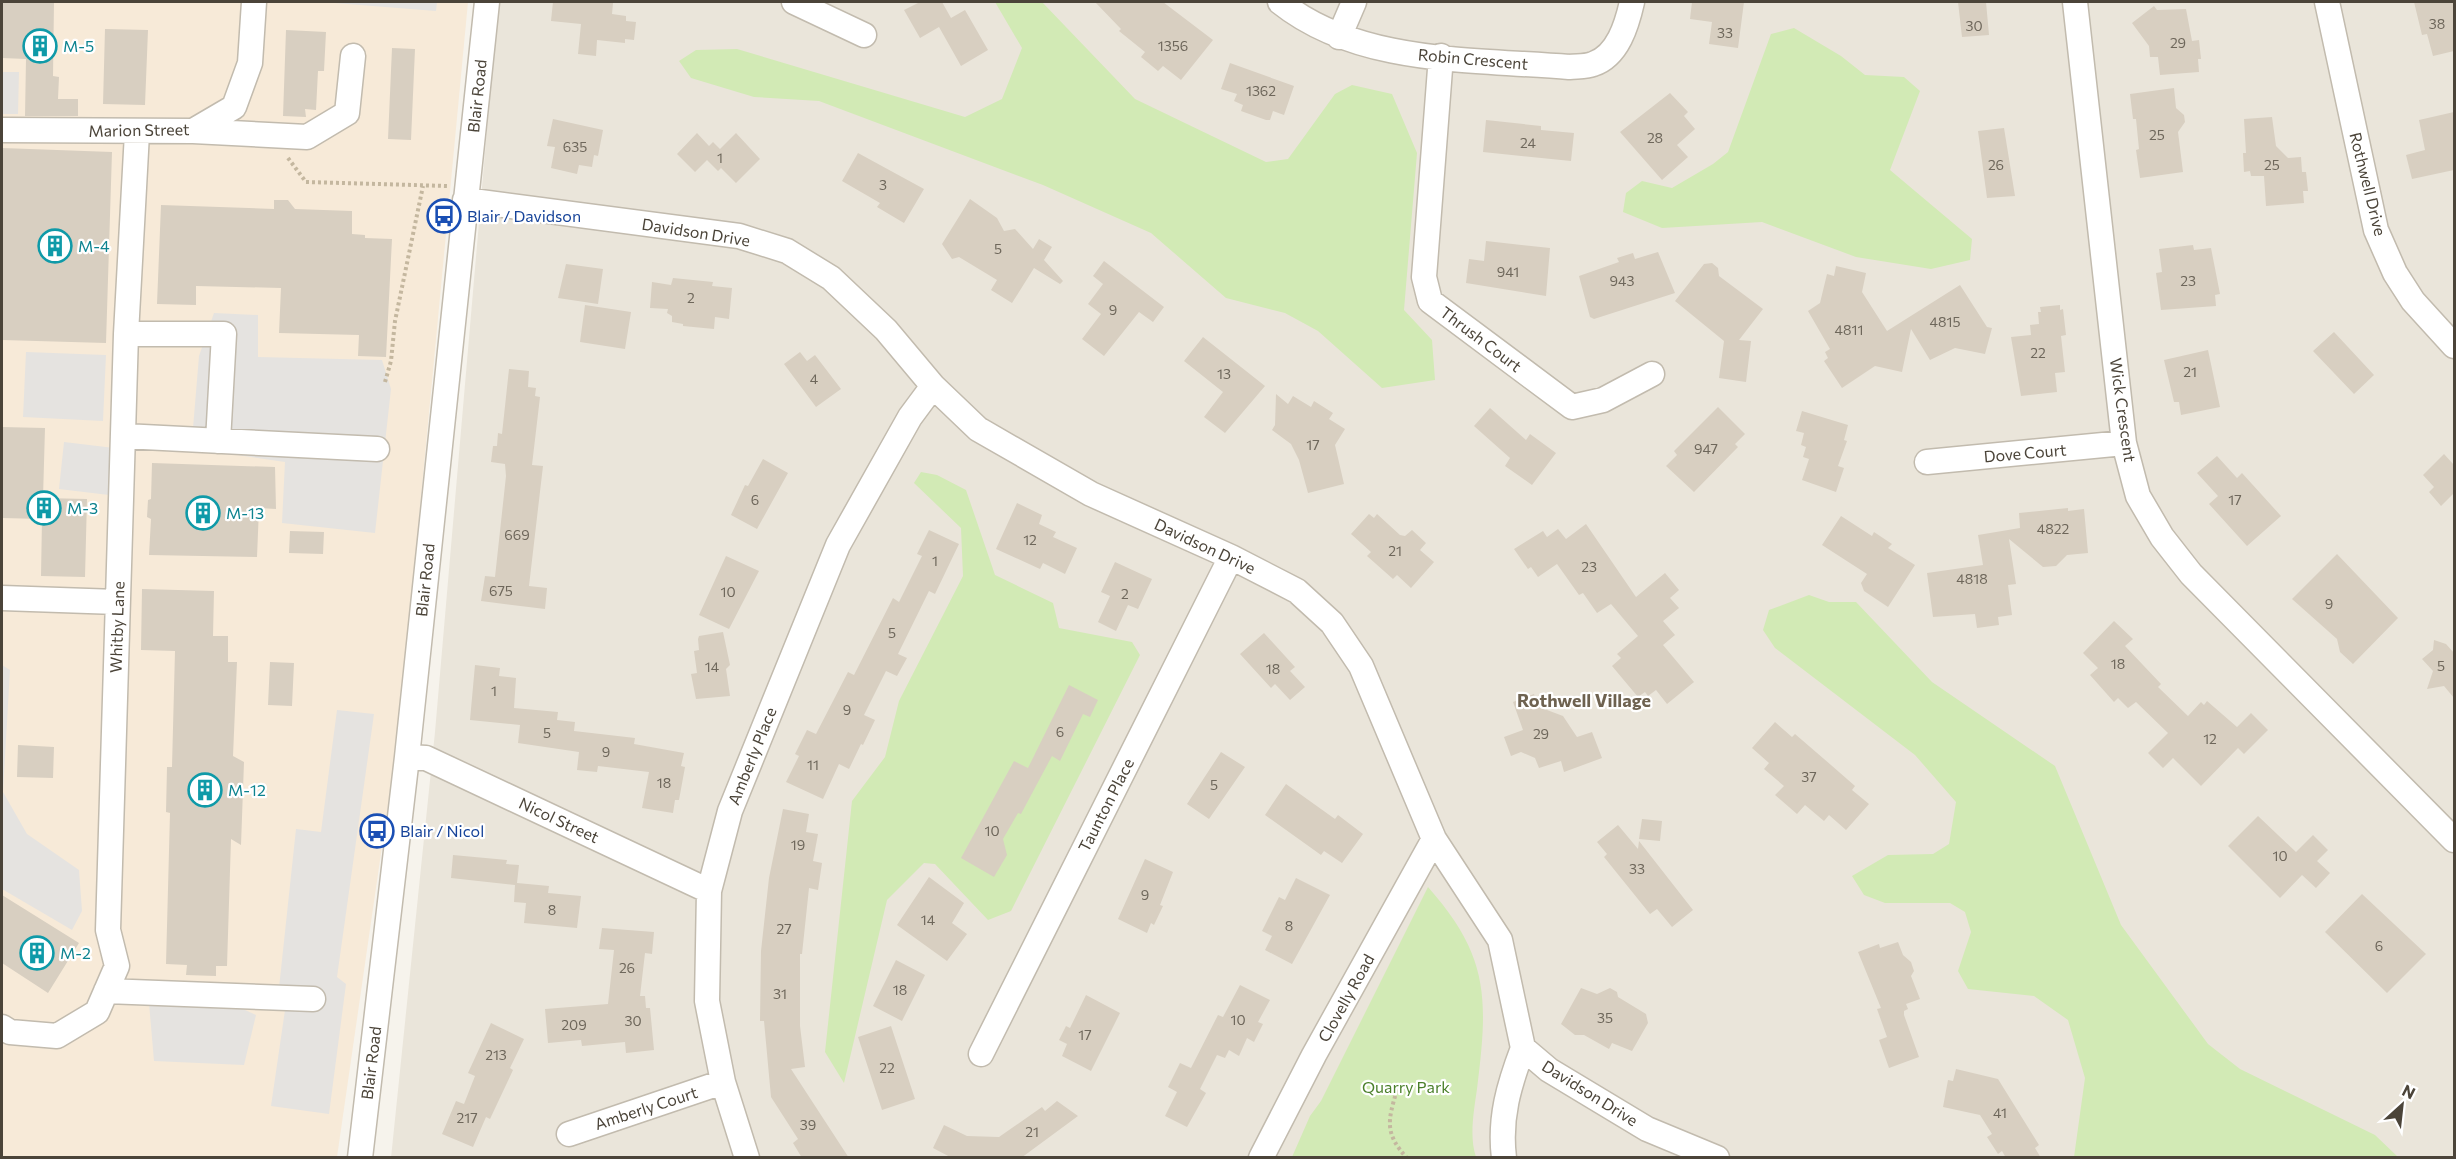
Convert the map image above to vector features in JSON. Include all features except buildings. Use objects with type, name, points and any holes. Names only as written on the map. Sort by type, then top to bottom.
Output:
[{"type":"street","name":"Marion Street","points":[[2,130],[137,133],[193,131],[234,107],[250,63],[254,2]]},
{"type":"street","name":"Blair Road","points":[[360,1158],[406,757],[487,2]]},
{"type":"street","points":[[794,2],[864,35]]},
{"type":"street","name":"Robin Crescent","points":[[1280,2],[1339,37],[1405,53],[1569,67],[1594,64],[1611,52],[1629,13]]},
{"type":"street","points":[[1339,37],[1354,2]]},
{"type":"street","name":"Wick Crescent","points":[[2075,2],[2124,444],[2138,496],[2162,537],[2191,574],[2454,840]]},
{"type":"street","name":"Rothwell Drive","points":[[2327,2],[2376,230],[2395,273],[2413,301],[2454,346]]},
{"type":"street","points":[[193,131],[307,137],[347,113],[354,56]]},
{"type":"street","name":"Thrush Court","points":[[1442,56],[1424,277],[1430,301],[1572,407],[1603,400],[1652,374]]},
{"type":"street","name":"Whitby Lane","points":[[2,1027],[10,1032],[57,1035],[97,1012],[117,966],[108,930],[126,334],[137,133]]},
{"type":"street","name":"Davidson Drive","points":[[466,194],[739,236],[787,251],[831,278],[886,330],[933,386],[978,429],[1091,494],[1231,557],[1297,591],[1332,623],[1361,666],[1434,840],[1500,940],[1523,1048],[1549,1070],[1647,1129],[1717,1158]]},
{"type":"street","points":[[126,334],[224,334],[218,441]]},
{"type":"street","name":"Amberly Place","points":[[747,1158],[723,1082],[707,1001],[709,891],[730,812],[838,545],[910,417],[933,386]]},
{"type":"street","points":[[124,436],[377,449]]},
{"type":"street","name":"Dove Court","points":[[1926,462],[2124,444]]},
{"type":"street","name":"Taunton Place","points":[[981,1054],[1231,557]]},
{"type":"street","points":[[2,598],[117,602]]},
{"type":"street","name":"Nicol Street","points":[[406,757],[426,758],[709,891]]},
{"type":"street","name":"Clovelly Road","points":[[1261,1158],[1314,1055],[1434,840]]},
{"type":"street","points":[[106,991],[313,999]]},
{"type":"street","points":[[1504,1158],[1501,1136],[1506,1093],[1523,1048]]},
{"type":"street","name":"Amberly Court","points":[[569,1134],[723,1082]]},
{"type":"path","points":[[286,156],[306,182],[423,186],[466,194]]},
{"type":"path","points":[[385,382],[392,361],[395,321],[423,186]]},
{"type":"path","points":[[1397,1090],[1389,1117],[1393,1143],[1407,1158]]},
{"type":"shaded area","points":[[2,2],[468,2],[399,729],[337,1157],[2,1158]]},
{"type":"shaded area","points":[[322,2],[437,2],[436,11]]},
{"type":"shaded area","points":[[498,2],[2454,2],[2454,1157],[391,1158],[435,732]]},
{"type":"shaded area","points":[[2,72],[19,72],[18,114],[2,114]]},
{"type":"shaded area","points":[[214,313],[258,315],[258,357],[382,360],[391,389],[375,533],[282,523],[285,462],[231,454],[193,428],[199,356]]},
{"type":"shaded area","points":[[26,352],[106,355],[103,421],[23,417]]},
{"type":"shaded area","points":[[64,442],[114,448],[109,495],[59,489]]},
{"type":"shaded area","points":[[2,665],[10,670],[3,792],[27,834],[79,870],[82,911],[72,930],[2,889]]},
{"type":"shaded area","points":[[337,710],[374,714],[337,977],[346,984],[329,1114],[271,1106],[285,1010],[279,988],[296,829],[321,832]]},
{"type":"shaded area","points":[[149,1003],[234,1005],[256,1015],[244,1065],[154,1061]]},
{"type":"green space","points":[[995,2],[1042,2],[1135,99],[1266,162],[1288,159],[1335,94],[1352,85],[1392,94],[1417,153],[1404,310],[1432,340],[1435,380],[1382,388],[1318,331],[1285,313],[1226,298],[1151,233],[1043,185],[819,101],[754,97],[691,78],[679,61],[696,50],[737,49],[965,117],[1002,99],[1022,48]]},
{"type":"green space","points":[[1794,28],[1841,56],[1865,75],[1904,77],[1920,91],[1890,170],[1972,239],[1970,260],[1931,269],[1856,257],[1762,222],[1662,228],[1623,212],[1626,193],[1642,181],[1672,188],[1713,164],[1728,152],[1771,34]]},
{"type":"green space","points":[[921,472],[937,475],[966,490],[995,575],[1053,603],[1059,628],[1132,642],[1140,655],[1011,911],[988,920],[935,864],[924,863],[887,900],[844,1083],[825,1052],[852,801],[885,757],[899,701],[963,576],[961,528],[914,483]]},
{"type":"green space","points":[[1809,595],[1829,602],[1856,602],[1932,682],[2055,766],[2121,925],[2208,1044],[2240,1069],[2375,1135],[2398,1157],[2074,1157],[2085,1078],[2068,1020],[2034,996],[1968,989],[1958,971],[1971,932],[1965,912],[1950,903],[1885,903],[1864,895],[1852,876],[1888,855],[1933,854],[1949,844],[1956,802],[1915,755],[1775,648],[1763,630],[1769,610]]},
{"type":"green space","name":"Quarry Park","points":[[1428,887],[1463,936],[1474,958],[1480,981],[1483,1030],[1472,1132],[1476,1157],[1292,1157],[1310,1116],[1321,1101]]},
{"type":"place","name":"M-5","points":[[40,46]]},
{"type":"place","name":"Blair / Davidson","points":[[444,216]]},
{"type":"place","name":"M-4","points":[[55,246]]},
{"type":"place","name":"M-3","points":[[44,508]]},
{"type":"place","name":"M-13","points":[[203,513]]},
{"type":"place","name":"M-12","points":[[205,790]]},
{"type":"place","name":"Blair / Nicol","points":[[377,831]]},
{"type":"place","name":"M-2","points":[[37,953]]},
{"type":"district","name":"Rothwell Village","points":[[1584,701]]}]
